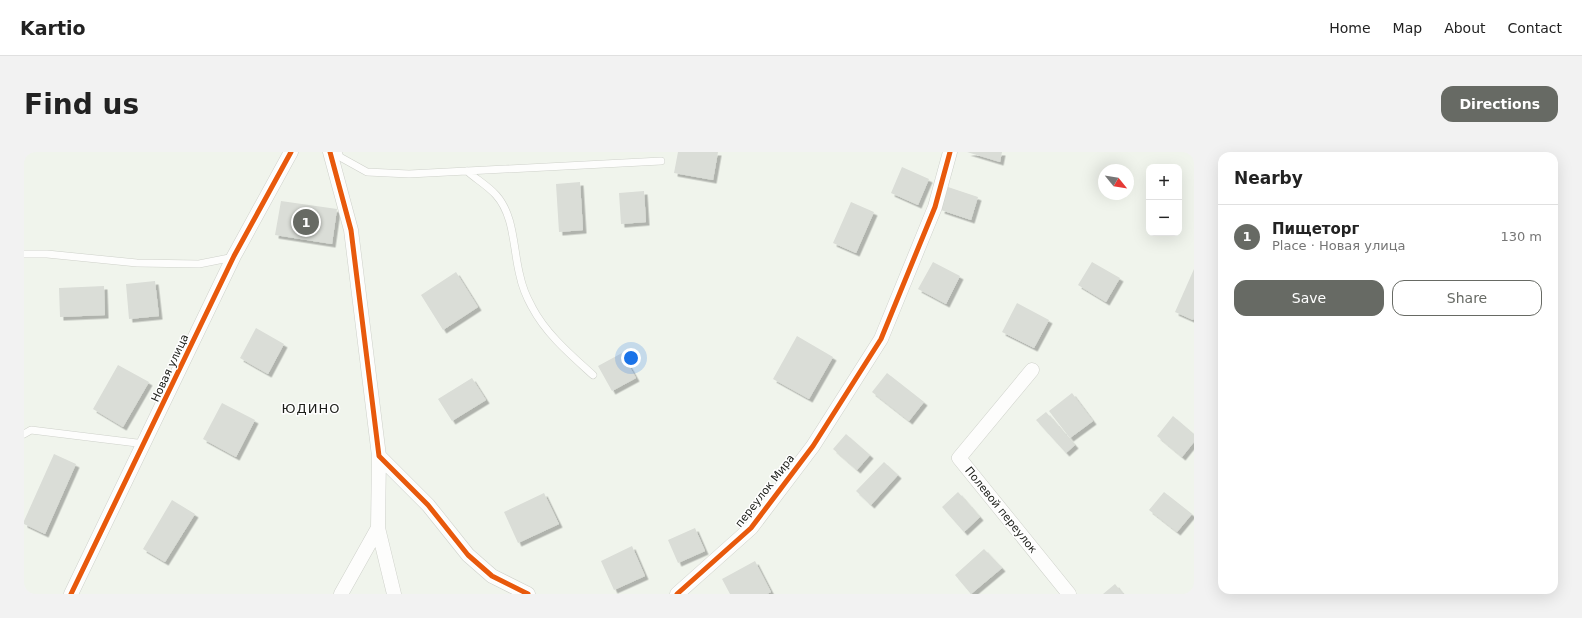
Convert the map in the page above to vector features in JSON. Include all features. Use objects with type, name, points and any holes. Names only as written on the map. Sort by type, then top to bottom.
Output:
[{"type":"street","name":"Новая улица","points":[[71,594],[145,444],[234,256],[291,152]]},
{"type":"street","points":[[330,152],[351,230],[380,456],[378,528],[394,594]]},
{"type":"street","name":"переулок Мира","points":[[676,594],[751,528],[813,446],[881,339],[936,207],[950,152]]},
{"type":"street","name":"Полевой переулок","points":[[1032,370],[959,458],[1069,594]]},
{"type":"street","points":[[380,456],[428,505],[468,555],[492,576],[528,594]]},
{"type":"street","points":[[341,594],[378,528]]},
{"type":"lane","points":[[338,152],[340,157],[367,172],[409,174],[660,161]]},
{"type":"lane","points":[[467,171],[496,195],[507,214],[515,245],[520,276],[532,307],[549,332],[593,375]]},
{"type":"lane","points":[[24,254],[47,254],[137,263],[199,264],[234,256]]},
{"type":"lane","points":[[24,434],[31,430],[145,444]]},
{"type":"building","points":[[678,152],[718,152],[713,180],[674,173]]},
{"type":"building","points":[[967,152],[1002,152],[1000,162]]},
{"type":"building","points":[[902,167],[929,179],[918,205],[891,193]]},
{"type":"building","points":[[580,182],[583,230],[559,232],[556,184]]},
{"type":"building","points":[[948,187],[978,197],[971,220],[941,210]]},
{"type":"building","points":[[644,191],[646,222],[621,224],[619,193]]},
{"type":"building","points":[[281,201],[337,209],[332,244],[275,235]]},
{"type":"building","points":[[851,202],[874,212],[856,253],[833,243]]},
{"type":"building","points":[[933,262],[960,276],[946,304],[918,289]]},
{"type":"building","points":[[1092,262],[1120,278],[1106,302],[1078,285]]},
{"type":"building","points":[[1194,269],[1194,318],[1193,320],[1175,312]]},
{"type":"building","points":[[456,272],[478,307],[443,330],[421,295]]},
{"type":"building","points":[[155,281],[159,316],[129,319],[126,284]]},
{"type":"building","points":[[104,286],[105,315],[60,317],[59,288]]},
{"type":"building","points":[[1017,303],[1049,320],[1034,348],[1002,332]]},
{"type":"building","points":[[256,328],[284,344],[268,374],[240,358]]},
{"type":"building","points":[[797,336],[833,357],[809,399],[773,379]]},
{"type":"building","points":[[622,353],[636,378],[612,391],[598,366]]},
{"type":"building","points":[[118,365],[149,382],[123,427],[93,409]]},
{"type":"building","points":[[887,373],[924,402],[909,421],[872,392]]},
{"type":"building","points":[[472,378],[486,400],[452,421],[438,399]]},
{"type":"building","points":[[1072,393],[1093,421],[1070,438],[1049,411]]},
{"type":"building","points":[[222,403],[255,420],[236,457],[203,439]]},
{"type":"building","points":[[1046,412],[1075,445],[1066,453],[1036,420]]},
{"type":"building","points":[[1173,416],[1194,434],[1194,442],[1182,457],[1157,436]]},
{"type":"building","points":[[846,434],[870,455],[857,470],[833,449]]},
{"type":"building","points":[[54,454],[76,464],[45,534],[24,524],[24,521]]},
{"type":"building","points":[[884,462],[898,475],[871,505],[856,491]]},
{"type":"building","points":[[958,492],[980,517],[964,532],[942,507]]},
{"type":"building","points":[[1164,492],[1192,514],[1177,532],[1149,510]]},
{"type":"building","points":[[544,493],[559,524],[518,543],[504,512]]},
{"type":"building","points":[[172,500],[195,514],[165,562],[143,549]]},
{"type":"building","points":[[695,528],[705,551],[678,563],[668,540]]},
{"type":"building","points":[[632,546],[645,576],[614,590],[601,561]]},
{"type":"building","points":[[984,549],[1002,568],[971,594],[955,575]]},
{"type":"building","points":[[755,561],[771,592],[767,594],[730,594],[722,579]]},
{"type":"building","points":[[1115,584],[1123,594],[1103,594]]},
{"type":"cycle path","points":[[71,594],[234,256],[291,152]]},
{"type":"cycle path","points":[[330,152],[351,230],[379,456],[428,505],[468,555],[492,576],[528,594]]},
{"type":"cycle path","points":[[677,594],[751,528],[813,446],[881,339],[935,207],[950,152]]},
{"type":"place","name":"Пищеторг","points":[[306,222]]},
{"type":"district","name":"ЮДИНО","points":[[311,408]]}]
